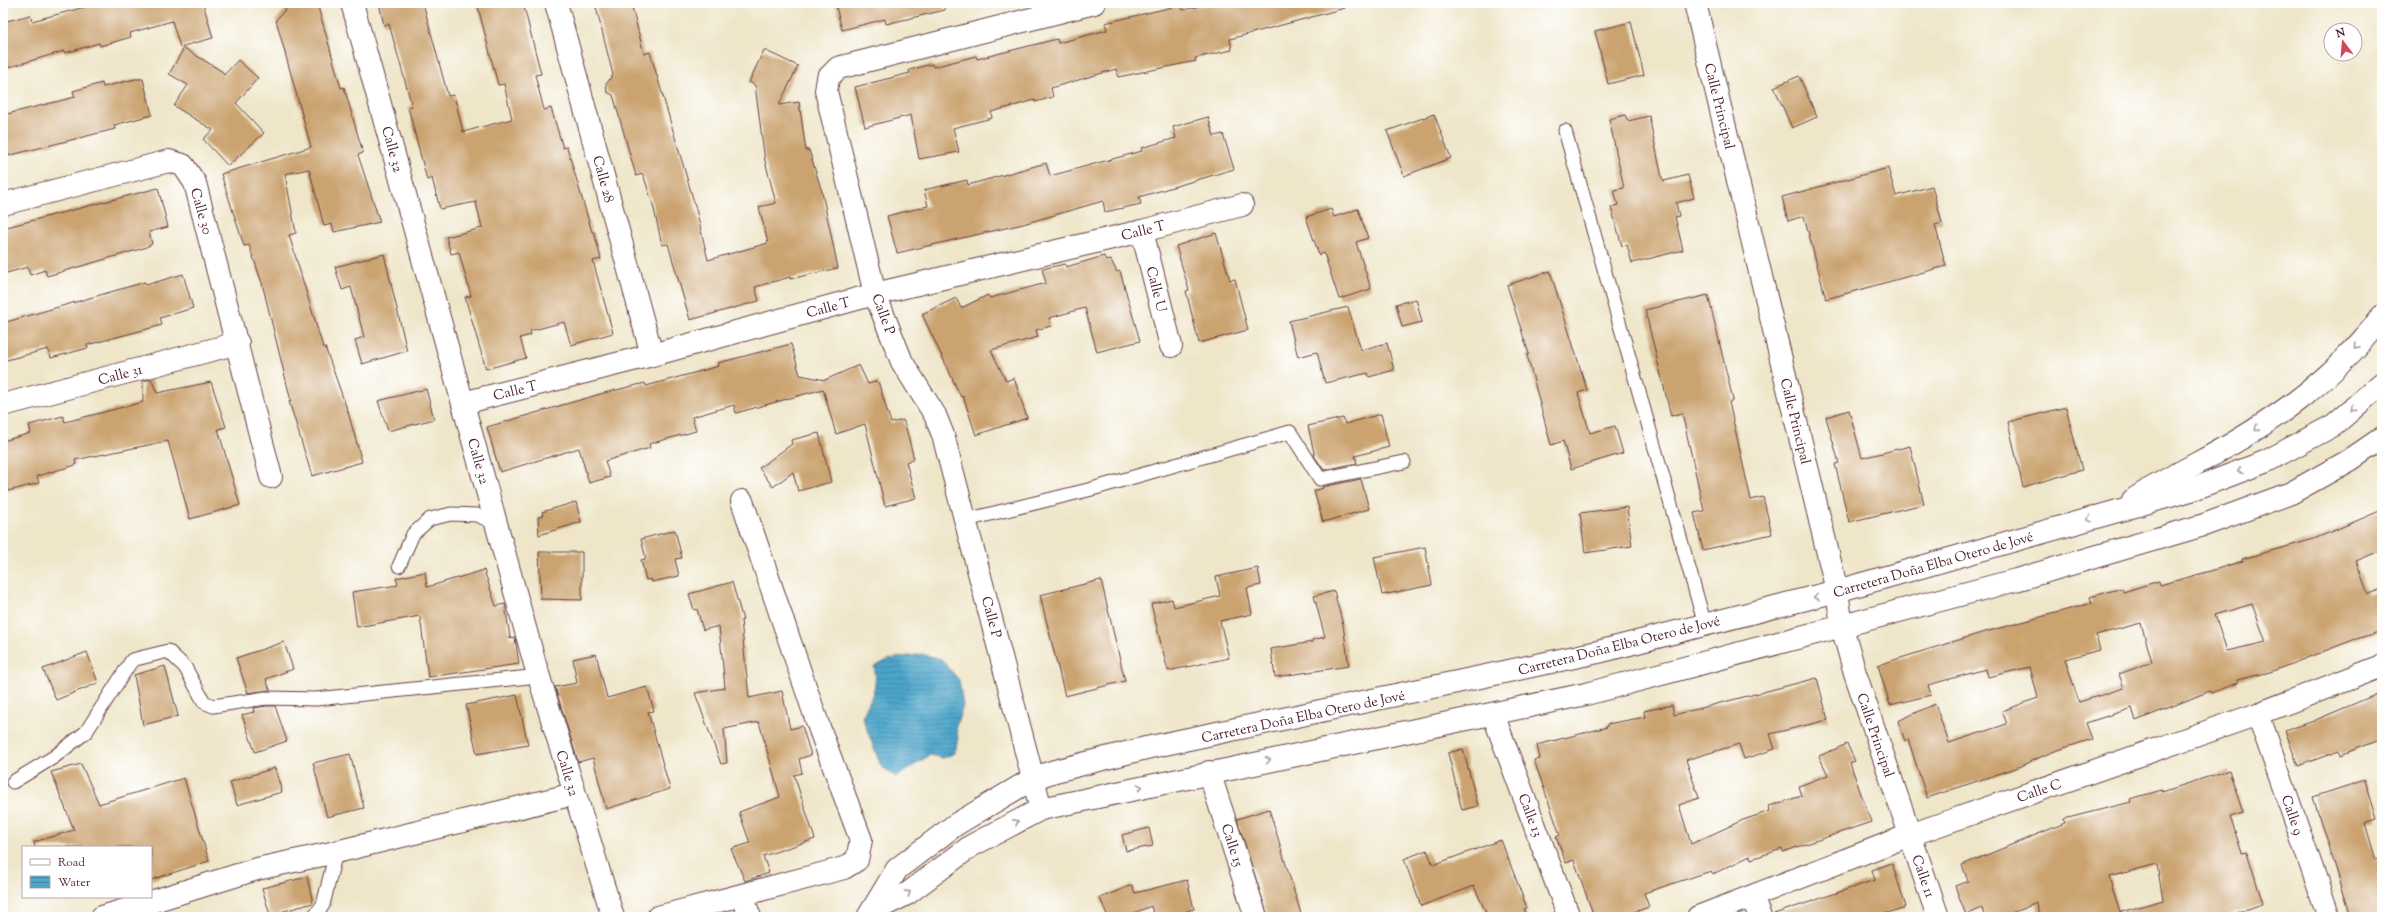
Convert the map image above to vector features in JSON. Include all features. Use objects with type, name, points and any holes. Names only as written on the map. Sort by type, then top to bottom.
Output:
[{"type":"street","name":"Calle 32","points":[[352,3],[538,676],[613,917]]},
{"type":"street","name":"Calle 28","points":[[556,3],[652,355]]},
{"type":"street","name":"Calle P","points":[[1041,809],[943,435],[935,415],[902,362],[876,294],[826,91],[828,78],[838,68],[1094,3]]},
{"type":"street","name":"Calle Principal","points":[[1695,3],[1837,591],[1842,627],[1855,674],[1910,835]]},
{"type":"street","name":"Calle 30","points":[[3,204],[169,161],[183,165],[195,184],[238,343],[271,477]]},
{"type":"street","name":"Calle T","points":[[463,403],[652,355],[876,294],[1142,231],[1242,205]]},
{"type":"street","name":"Calle U","points":[[1142,231],[1171,346]]},
{"type":"street","points":[[2118,511],[2152,486],[2196,464],[2274,418],[2325,380],[2382,316]]},
{"type":"street","name":"Calle 31","points":[[3,405],[238,343]]},
{"type":"street","name":"Carretera Doña Elba Otero de Jové","points":[[870,914],[897,868],[955,825],[1034,778],[1055,771],[1146,748],[1474,680],[1598,652],[1837,591],[2191,490],[2267,461],[2334,425],[2382,383]]},
{"type":"street","name":"Carretera Doña Elba Otero de Jové","points":[[870,914],[907,894],[971,846],[1041,809],[1209,772],[1586,694],[2016,580],[2204,525],[2291,492],[2350,460],[2382,438]]},
{"type":"street","points":[[658,917],[844,868],[857,860],[861,840],[817,723],[742,501]]},
{"type":"street","name":"Calle C","points":[[1698,917],[1910,835],[2258,714],[2382,666]]},
{"type":"street","name":"Calle 13","points":[[1492,714],[1570,917]]},
{"type":"street","name":"Calle 9","points":[[2258,714],[2329,917]]},
{"type":"street","name":"Calle 15","points":[[1209,772],[1256,917]]},
{"type":"street","points":[[102,917],[257,869],[336,852],[574,794]]},
{"type":"street","name":"Calle 11","points":[[1910,835],[1938,917]]},
{"type":"street","points":[[742,896],[750,917]]},
{"type":"street","points":[[1752,897],[1760,917]]},
{"type":"lane","points":[[1565,131],[1705,625]]},
{"type":"lane","points":[[966,520],[1092,488],[1290,432],[1320,479],[1404,462]]},
{"type":"lane","points":[[399,566],[413,534],[430,519],[451,514],[477,515],[497,524]]},
{"type":"lane","points":[[13,782],[54,757],[86,732],[132,660],[168,651],[184,667],[204,702],[213,706],[266,698],[316,699],[538,676]]},
{"type":"lane","points":[[313,917],[323,905],[336,852]]},
{"type":"water","points":[[922,654],[941,659],[959,680],[963,706],[956,726],[958,738],[955,753],[943,758],[930,755],[896,777],[881,766],[862,717],[875,687],[874,667],[890,659]]},
{"type":"building","points":[[88,3],[203,3],[213,38],[180,47],[172,21],[130,33],[131,37],[100,46],[99,43],[65,53],[64,51],[3,69],[3,22],[30,15],[32,21],[89,6]]},
{"type":"building","points":[[291,3],[317,3],[341,88],[344,87],[363,153],[358,155],[380,222],[334,232],[332,224],[324,226],[309,169],[285,174],[296,233],[289,235],[323,347],[325,347],[348,412],[362,462],[312,476],[289,401],[291,401],[262,283],[249,245],[244,246],[221,174],[311,147],[276,20]]},
{"type":"building","points":[[379,3],[423,3],[448,96],[454,95],[463,132],[512,119],[504,84],[498,85],[477,3],[523,3],[541,74],[535,75],[544,110],[551,108],[563,148],[567,147],[592,232],[594,232],[601,259],[593,261],[613,333],[571,345],[564,322],[530,331],[531,335],[520,338],[526,358],[486,369],[465,297],[471,296],[459,252],[451,254],[446,237],[482,228],[476,202],[440,209],[432,178],[427,180],[408,107],[412,106],[389,24],[384,25]]},
{"type":"building","points":[[595,3],[631,3],[644,54],[650,52],[696,209],[708,260],[768,243],[759,207],[776,203],[765,161],[755,85],[749,82],[764,50],[798,66],[779,105],[799,102],[806,151],[809,150],[822,192],[838,268],[790,279],[790,277],[755,287],[759,301],[690,320],[668,244],[662,245],[653,205],[643,174],[636,176],[613,95],[607,92],[606,84],[613,75]]},
{"type":"building","points":[[835,3],[944,3],[945,10],[886,24],[885,19],[842,30]]},
{"type":"building","points":[[1215,3],[1344,3],[1345,8],[1230,39],[1232,50],[1195,58],[1196,61],[1118,77],[1116,69],[1051,88],[1053,97],[1035,102],[1035,100],[991,112],[992,118],[953,128],[959,152],[919,159],[911,115],[865,127],[855,87],[910,73],[909,70],[932,64],[933,67],[976,56],[977,59],[1057,39],[1058,43],[1107,30],[1105,23],[1181,5],[1183,10]]},
{"type":"building","points":[[1631,22],[1644,75],[1608,84],[1595,31]]},
{"type":"building","points":[[184,48],[223,72],[224,75],[238,60],[258,78],[236,103],[264,133],[228,166],[203,139],[213,130],[174,106],[188,85],[169,74]]},
{"type":"building","points":[[1799,76],[1817,117],[1792,128],[1774,87]]},
{"type":"building","points":[[135,79],[143,79],[152,115],[114,125],[115,129],[3,157],[3,115],[75,97],[73,91],[102,83],[103,87]]},
{"type":"building","points":[[1434,114],[1451,158],[1404,176],[1387,131]]},
{"type":"building","points":[[1625,115],[1628,121],[1649,116],[1662,178],[1664,181],[1688,175],[1694,198],[1676,203],[1679,216],[1675,217],[1683,250],[1632,263],[1627,245],[1622,246],[1611,207],[1618,205],[1614,190],[1624,188],[1609,119]]},
{"type":"building","points":[[1208,117],[1214,136],[1223,134],[1234,169],[1139,197],[1141,204],[1105,212],[1103,201],[1023,224],[897,253],[887,216],[928,206],[924,190],[967,180],[968,185],[1046,163],[1050,176],[1142,151],[1141,148],[1176,138],[1173,127]]},
{"type":"building","points":[[1888,168],[1896,196],[1932,186],[1942,223],[1935,225],[1946,266],[1826,299],[1804,216],[1788,221],[1782,197]]},
{"type":"building","points":[[158,188],[168,227],[149,232],[152,244],[144,248],[47,276],[45,270],[30,275],[28,267],[3,274],[3,228]]},
{"type":"building","points":[[1331,209],[1334,217],[1358,209],[1368,238],[1356,242],[1371,289],[1339,299],[1324,253],[1319,255],[1306,217]]},
{"type":"building","points":[[1216,233],[1230,280],[1235,279],[1248,330],[1199,343],[1186,291],[1189,290],[1176,246]]},
{"type":"building","points":[[384,254],[407,351],[362,364],[355,340],[364,337],[351,287],[342,290],[335,267]]},
{"type":"building","points":[[1104,256],[1106,261],[1111,260],[1117,272],[1120,271],[1140,341],[1097,352],[1085,308],[1049,318],[1051,326],[1036,330],[1038,337],[991,350],[1006,381],[1014,378],[1027,418],[976,435],[963,396],[961,397],[922,314],[956,298],[961,308],[988,295],[990,298],[1046,283],[1042,269],[1065,264],[1066,267]]},
{"type":"building","points":[[1550,271],[1587,390],[1578,393],[1590,433],[1615,426],[1623,453],[1571,469],[1563,441],[1551,445],[1527,355],[1529,354],[1507,285]]},
{"type":"building","points":[[183,274],[193,308],[160,318],[162,325],[87,345],[88,348],[51,358],[48,349],[3,361],[3,323],[145,282],[146,285]]},
{"type":"building","points":[[1708,295],[1733,400],[1729,402],[1751,500],[1763,497],[1772,534],[1703,550],[1694,513],[1704,511],[1682,413],[1671,416],[1645,310]]},
{"type":"building","points":[[1416,299],[1422,322],[1402,327],[1396,304]]},
{"type":"building","points":[[1348,307],[1361,350],[1387,343],[1394,370],[1369,377],[1368,373],[1325,383],[1317,352],[1298,357],[1289,321]]},
{"type":"building","points":[[791,344],[800,375],[825,380],[859,365],[868,384],[878,381],[891,423],[903,420],[906,428],[914,459],[906,462],[916,498],[885,506],[865,424],[836,434],[823,389],[736,413],[734,405],[692,417],[696,431],[649,444],[650,448],[605,461],[610,477],[589,483],[579,448],[500,472],[487,427],[604,393],[645,383],[646,386],[719,366],[718,363]]},
{"type":"building","points":[[151,379],[157,393],[211,382],[226,427],[218,429],[240,505],[190,519],[168,441],[75,460],[76,465],[37,476],[39,483],[8,491],[3,472],[3,441],[31,433],[29,425],[63,416],[65,422],[143,402],[143,381]]},
{"type":"building","points":[[426,389],[434,419],[388,431],[378,401]]},
{"type":"building","points":[[2066,407],[2082,470],[2023,487],[2008,422]]},
{"type":"building","points":[[1849,410],[1862,458],[1910,446],[1924,504],[1849,522],[1835,464],[1839,463],[1826,417]]},
{"type":"building","points":[[1381,414],[1389,447],[1355,456],[1357,463],[1324,470],[1315,457],[1308,426],[1343,418],[1345,424]]},
{"type":"building","points":[[819,433],[831,482],[798,491],[793,472],[773,487],[759,468],[792,444],[791,440]]},
{"type":"building","points":[[1361,479],[1369,509],[1323,522],[1314,491],[1323,488],[1322,487]]},
{"type":"building","points":[[576,502],[581,522],[539,535],[538,517],[543,516],[542,512]]},
{"type":"building","points":[[1627,507],[1632,546],[1585,553],[1580,513]]},
{"type":"building","points":[[2382,510],[2382,550],[2356,561],[2368,594],[2382,589],[2382,631],[2353,640],[2270,672],[2237,680],[2238,683],[2211,693],[2210,691],[2136,721],[2132,708],[2086,723],[2092,739],[2052,752],[2016,768],[1927,798],[1908,739],[1905,741],[1898,721],[1935,704],[1949,743],[2007,724],[2002,711],[2038,698],[2030,667],[1988,677],[1986,669],[1928,685],[1931,695],[1890,705],[1878,665],[1978,634],[2092,603],[2090,597],[2122,588],[2123,592],[2159,581],[2160,585],[2243,561],[2242,559],[2314,539]],"holes":[[[2252,604],[2266,642],[2227,651],[2215,615]],[[2141,623],[2152,662],[2119,674],[2124,688],[2079,702],[2065,659],[2100,650],[2096,635]]]},
{"type":"building","points":[[675,530],[682,558],[675,559],[679,576],[652,582],[651,579],[646,580],[641,560],[646,559],[641,539]]},
{"type":"building","points":[[1425,547],[1432,585],[1382,595],[1374,557]]},
{"type":"building","points":[[539,552],[582,552],[582,600],[541,599]]},
{"type":"building","points":[[1258,568],[1261,585],[1247,588],[1252,614],[1220,621],[1229,658],[1168,671],[1151,604],[1172,599],[1174,607],[1220,596],[1216,577]]},
{"type":"building","points":[[484,570],[496,606],[505,604],[510,638],[515,637],[519,664],[428,677],[420,616],[357,627],[352,592],[398,585],[396,578],[425,572],[427,587]]},
{"type":"building","points":[[1101,580],[1125,681],[1065,696],[1040,595]]},
{"type":"building","points":[[732,582],[743,620],[741,620],[749,698],[782,691],[790,729],[802,726],[811,755],[799,759],[802,773],[794,775],[815,839],[763,856],[769,873],[745,881],[731,849],[750,843],[739,812],[780,797],[759,722],[724,729],[727,763],[721,764],[695,693],[725,688],[719,626],[703,630],[697,609],[694,610],[689,594]]},
{"type":"building","points":[[1334,591],[1343,625],[1349,666],[1275,677],[1271,649],[1312,642],[1312,640],[1325,637],[1314,596]]},
{"type":"building","points":[[284,642],[293,669],[266,679],[270,690],[248,693],[236,658]]},
{"type":"building","points":[[87,652],[98,683],[56,700],[43,669]]},
{"type":"building","points":[[596,654],[607,698],[647,687],[654,711],[648,712],[670,789],[606,809],[593,758],[578,762],[555,687],[577,683],[573,659]]},
{"type":"building","points":[[165,666],[178,716],[143,725],[134,675]]},
{"type":"building","points":[[1817,678],[1828,720],[1770,734],[1775,749],[1744,759],[1739,744],[1686,760],[1699,798],[1679,805],[1691,844],[1743,820],[1770,811],[1769,806],[1802,796],[1799,786],[1828,775],[1819,756],[1847,744],[1855,761],[1850,763],[1871,822],[1783,852],[1782,849],[1751,859],[1750,856],[1713,874],[1711,871],[1644,893],[1649,907],[1620,917],[1594,917],[1574,860],[1566,863],[1556,837],[1560,835],[1534,760],[1540,759],[1537,745],[1607,727],[1607,724],[1645,717],[1644,711],[1672,705],[1674,715]]},
{"type":"building","points":[[2382,692],[2382,739],[2341,755],[2339,751],[2298,766],[2285,730],[2311,722]]},
{"type":"building","points":[[517,695],[528,745],[477,754],[466,705]]},
{"type":"building","points":[[275,706],[287,741],[255,752],[242,715],[254,712],[253,708]]},
{"type":"building","points":[[1463,749],[1478,806],[1462,810],[1448,753]]},
{"type":"building","points":[[350,754],[364,808],[327,817],[313,763]]},
{"type":"building","points":[[81,764],[99,804],[184,778],[209,861],[152,880],[152,846],[35,846],[34,842],[74,830],[51,772]]},
{"type":"building","points":[[275,768],[282,792],[237,805],[230,782]]},
{"type":"building","points":[[2229,770],[2243,813],[2230,817],[2242,853],[2247,852],[2263,904],[2221,917],[2039,917],[2037,903],[2001,917],[1986,917],[1982,908],[1966,915],[1955,886],[1968,881],[1962,865],[2065,823],[2064,819],[2131,802],[2130,799],[2162,790],[2162,792]],"holes":[[[2157,864],[2163,900],[2121,912],[2121,916],[2109,877]]]},
{"type":"building","points":[[2365,780],[2377,819],[2365,823],[2376,860],[2382,858],[2382,917],[2350,917],[2313,797]]},
{"type":"building","points":[[1269,809],[1302,917],[1268,917],[1237,819]]},
{"type":"building","points":[[1149,828],[1153,846],[1126,851],[1122,835]]},
{"type":"building","points":[[1501,840],[1527,908],[1524,909],[1527,917],[1488,917],[1474,886],[1421,906],[1404,859],[1427,850],[1433,865]]},
{"type":"building","points":[[1892,863],[1906,907],[1874,917],[1775,917],[1774,914],[1875,880],[1872,870]]},
{"type":"building","points":[[307,877],[313,903],[270,915],[262,888]]},
{"type":"building","points":[[1187,880],[1194,909],[1165,917],[1154,917],[1151,906],[1125,917],[1108,917],[1100,898],[1132,885],[1135,893]]}]
